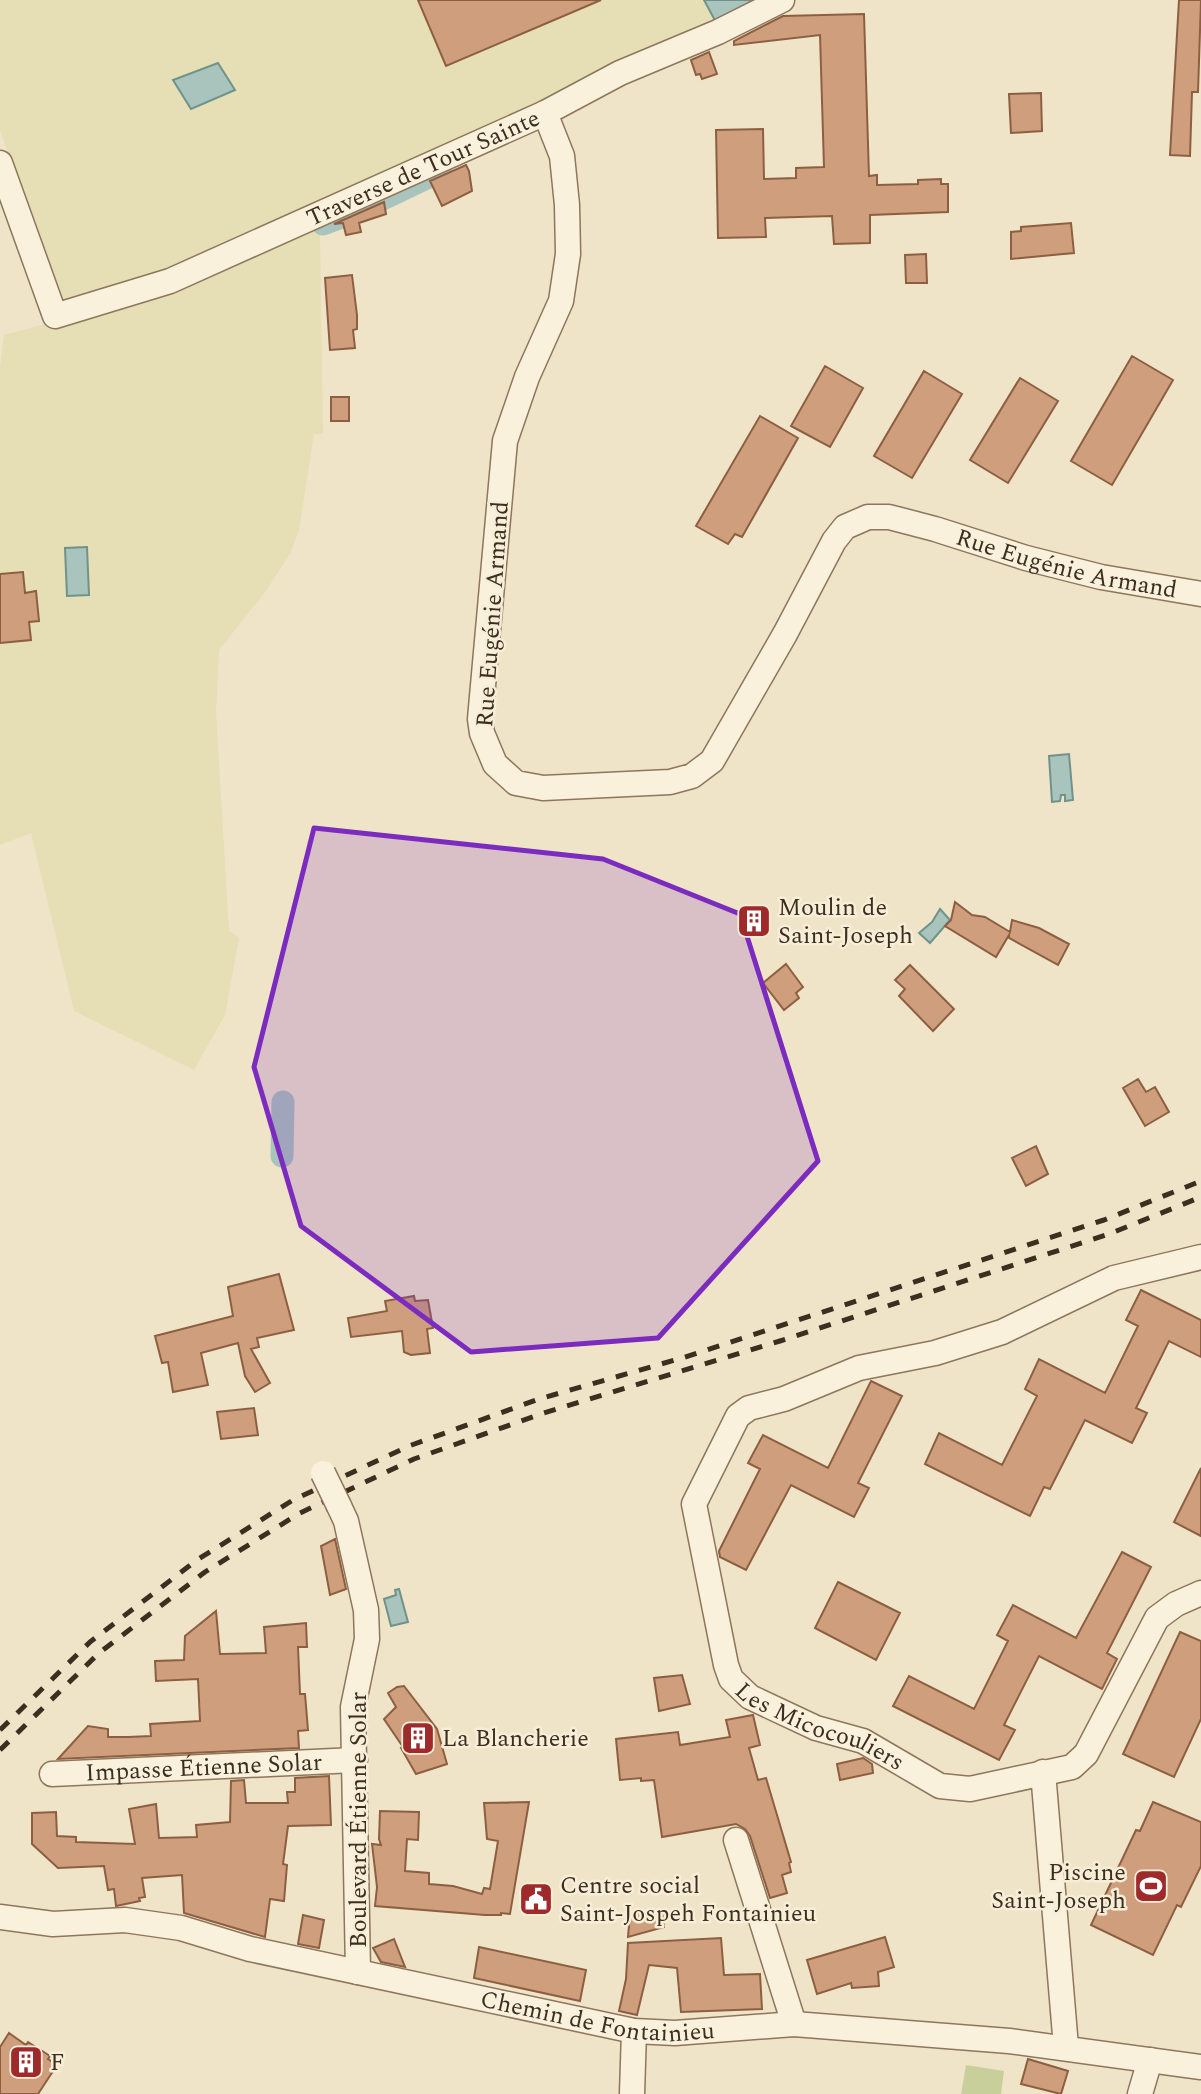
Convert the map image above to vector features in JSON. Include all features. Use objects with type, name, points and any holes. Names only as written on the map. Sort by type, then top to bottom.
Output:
[{"type":"street","name":"Traverse de Tour Sainte","points":[[0,163],[55,316],[170,282],[545,113],[620,73],[718,32],[782,0]]},
{"type":"street","name":"Rue Eugénie Armand","points":[[545,113],[562,156],[568,254],[561,301],[527,377],[505,441],[480,719],[482,733],[495,764],[516,783],[543,788],[670,782],[692,776],[712,761],[785,634],[834,541],[845,527],[869,517],[889,517],[1026,558],[1101,577],[1201,594]]},
{"type":"street","name":"Les Micocouliers","points":[[1201,1257],[1114,1278],[1002,1332],[935,1353],[859,1368],[784,1399],[749,1408],[738,1416],[694,1504],[731,1679],[750,1697],[816,1728],[863,1741],[940,1786],[970,1789],[1072,1767],[1086,1754],[1157,1618],[1176,1604],[1201,1593]]},
{"type":"street","name":"Boulevard Étienne Solar","points":[[323,1473],[346,1521],[366,1610],[367,1639],[353,1707],[358,1972]]},
{"type":"street","name":"Impasse Étienne Solar","points":[[52,1774],[355,1760]]},
{"type":"street","points":[[1043,1772],[1066,2047]]},
{"type":"street","points":[[736,1840],[794,2025]]},
{"type":"street","name":"Chemin de Fontainieu","points":[[0,1917],[53,1924],[125,1920],[170,1927],[250,1949],[413,1986],[634,2031],[676,2033],[794,2025],[1066,2047],[1201,2067]]},
{"type":"street","points":[[632,2094],[634,2031]]},
{"type":"street","points":[[1140,2094],[1150,2060]]},
{"type":"highlighted area","points":[[314,828],[603,859],[740,914],[818,1161],[658,1338],[471,1352],[301,1226],[254,1067]]},
{"type":"shaded area","points":[[0,0],[770,0],[176,267],[64,302],[0,131]]},
{"type":"shaded area","points":[[320,220],[324,228],[320,230],[323,434],[314,434],[299,530],[291,552],[266,591],[219,650],[216,712],[229,931],[239,938],[225,1015],[194,1070],[74,1011],[31,833],[0,845],[0,367],[4,335],[71,317]]},
{"type":"green space","points":[[966,2065],[1004,2071],[1001,2094],[961,2094]]},
{"type":"water","points":[[704,0],[770,0],[718,26]]},
{"type":"water","points":[[218,63],[235,90],[191,109],[173,80]]},
{"type":"water","points":[[87,547],[89,595],[67,596],[65,548]]},
{"type":"water","points":[[1069,754],[1073,800],[1065,801],[1065,795],[1061,795],[1060,801],[1052,802],[1049,756]]},
{"type":"water","points":[[940,909],[950,920],[930,943],[919,933],[932,922]]},
{"type":"water","points":[[399,1589],[408,1622],[391,1626],[384,1599],[396,1595],[395,1590]]},
{"type":"building","points":[[418,0],[601,0],[446,66]]},
{"type":"building","points":[[1179,0],[1201,0],[1198,92],[1192,92],[1190,156],[1170,155]]},
{"type":"building","points":[[864,14],[869,176],[877,175],[877,185],[918,184],[918,180],[941,179],[941,184],[948,184],[948,212],[870,215],[870,243],[834,244],[832,216],[765,218],[766,237],[718,238],[716,130],[763,129],[764,179],[796,178],[796,168],[824,167],[820,35],[734,45],[734,41],[783,16]]},
{"type":"building","points":[[709,52],[717,74],[702,79],[700,74],[696,75],[691,60]]},
{"type":"building","points":[[1041,93],[1042,131],[1011,133],[1009,94]]},
{"type":"building","points":[[466,165],[472,191],[442,206],[430,181]]},
{"type":"building","points":[[384,202],[386,214],[359,223],[361,232],[346,235],[343,223],[334,224]]},
{"type":"building","points":[[1071,223],[1074,253],[1011,259],[1011,232],[1021,231],[1021,227]]},
{"type":"building","points":[[926,254],[927,283],[906,283],[905,255]]},
{"type":"building","points":[[352,275],[357,315],[357,329],[353,330],[355,348],[330,350],[325,278]]},
{"type":"building","points":[[1132,356],[1173,380],[1112,485],[1071,461]]},
{"type":"building","points":[[825,366],[863,388],[830,447],[791,426]]},
{"type":"building","points":[[924,371],[962,394],[912,478],[874,456]]},
{"type":"building","points":[[1020,378],[1058,401],[1008,483],[970,460]]},
{"type":"building","points":[[331,397],[349,397],[349,421],[331,421]]},
{"type":"building","points":[[760,416],[798,438],[742,537],[735,534],[728,544],[696,526]]},
{"type":"building","points":[[23,572],[25,593],[36,591],[39,621],[29,622],[31,640],[0,643],[0,574]]},
{"type":"building","points":[[955,902],[972,915],[985,917],[1010,932],[1012,920],[1039,928],[1069,944],[1058,965],[1009,938],[1009,935],[996,957],[945,926],[951,920]]},
{"type":"building","name":"Moulin de Saint-Joseph","points":[[754,913],[760,916],[763,922],[760,928],[754,931],[748,928],[745,922],[748,916]]},
{"type":"building","points":[[786,964],[803,987],[796,993],[799,998],[784,1010],[763,983]]},
{"type":"building","points":[[910,965],[954,1009],[933,1031],[899,996],[905,989],[895,980]]},
{"type":"building","points":[[1138,1079],[1146,1092],[1155,1087],[1169,1112],[1145,1126],[1123,1088]]},
{"type":"building","points":[[1036,1146],[1048,1174],[1026,1186],[1012,1158]]},
{"type":"building","points":[[279,1274],[294,1330],[257,1338],[259,1347],[251,1349],[270,1383],[255,1392],[245,1376],[238,1343],[201,1353],[208,1385],[173,1392],[168,1362],[162,1363],[155,1336],[233,1316],[228,1287]]},
{"type":"building","points":[[1141,1290],[1201,1320],[1201,1357],[1169,1341],[1136,1408],[1147,1413],[1132,1443],[1085,1420],[1050,1489],[1044,1487],[1030,1516],[925,1464],[939,1433],[1002,1465],[1037,1396],[1025,1389],[1039,1359],[1105,1393],[1138,1326],[1126,1320]]},
{"type":"building","points":[[414,1296],[415,1301],[428,1300],[433,1328],[427,1329],[430,1353],[411,1355],[404,1352],[402,1331],[351,1337],[348,1318],[387,1311],[385,1301]]},
{"type":"building","points":[[871,1381],[902,1396],[858,1483],[869,1488],[854,1517],[791,1485],[746,1570],[720,1557],[719,1551],[760,1469],[748,1463],[763,1435],[828,1468]]},
{"type":"building","points":[[254,1408],[258,1435],[221,1439],[217,1412]]},
{"type":"building","points":[[1201,1468],[1201,1536],[1174,1522]]},
{"type":"building","points":[[335,1539],[346,1589],[330,1595],[321,1546]]},
{"type":"building","points":[[1122,1552],[1151,1567],[1107,1653],[1117,1659],[1102,1689],[1039,1656],[1004,1725],[1015,1730],[999,1760],[893,1706],[909,1676],[974,1709],[1008,1641],[997,1635],[1013,1605],[1076,1638]]},
{"type":"building","points":[[838,1582],[900,1613],[876,1660],[815,1628]]},
{"type":"building","points":[[216,1611],[220,1654],[266,1653],[264,1627],[306,1623],[307,1647],[298,1647],[300,1694],[305,1694],[308,1730],[298,1731],[299,1748],[58,1759],[88,1726],[108,1729],[108,1737],[151,1736],[150,1724],[200,1721],[198,1679],[156,1681],[155,1661],[184,1660],[185,1636]]},
{"type":"building","points":[[1180,1632],[1201,1641],[1201,1719],[1174,1777],[1123,1754]]},
{"type":"building","points":[[682,1675],[690,1704],[659,1711],[654,1678]]},
{"type":"building","name":"La Blancherie","points":[[404,1686],[437,1729],[447,1764],[416,1774],[401,1748],[403,1747],[384,1719],[396,1707],[388,1693]]},
{"type":"building","points":[[753,1715],[760,1745],[749,1748],[758,1780],[766,1778],[791,1862],[791,1872],[782,1875],[787,1893],[770,1898],[750,1836],[745,1829],[736,1824],[662,1837],[654,1780],[620,1780],[616,1739],[678,1732],[680,1745],[730,1737],[726,1720]]},
{"type":"building","points":[[863,1758],[872,1764],[873,1773],[840,1780],[837,1764]]},
{"type":"building","points":[[329,1776],[331,1825],[288,1826],[283,1864],[287,1865],[284,1901],[270,1899],[265,1937],[184,1913],[182,1875],[142,1878],[145,1897],[139,1898],[140,1901],[116,1906],[114,1889],[108,1890],[104,1866],[58,1868],[32,1844],[32,1813],[56,1812],[57,1836],[76,1837],[76,1842],[135,1844],[129,1809],[156,1804],[159,1838],[197,1837],[196,1825],[230,1822],[231,1781],[244,1780],[246,1803],[288,1803],[287,1792],[295,1792],[295,1778]]},
{"type":"building","points":[[529,1802],[510,1914],[485,1915],[375,1906],[377,1887],[372,1844],[381,1845],[380,1811],[419,1812],[418,1840],[407,1839],[405,1871],[429,1873],[429,1884],[453,1886],[482,1894],[484,1888],[490,1889],[498,1841],[487,1839],[484,1803]]},
{"type":"building","name":"Piscine Saint-Joseph","points":[[1153,1802],[1201,1822],[1201,1866],[1181,1907],[1177,1905],[1153,1955],[1091,1925],[1136,1830],[1140,1831]]},
{"type":"building","points":[[662,1910],[664,1927],[628,1937],[630,1914]]},
{"type":"building","points":[[303,1915],[324,1920],[319,1948],[298,1944]]},
{"type":"building","points":[[885,1937],[894,1967],[878,1972],[879,1986],[852,1988],[851,1983],[817,1994],[807,1960]]},
{"type":"building","points":[[721,1938],[724,1975],[760,1974],[762,2009],[681,2012],[677,1968],[649,1965],[637,2015],[619,2011],[626,1979],[628,1943]]},
{"type":"building","points":[[394,1939],[405,1967],[381,1962],[373,1948]]},
{"type":"building","points":[[479,1947],[586,1970],[580,2001],[474,1978]]},
{"type":"building","name":"F","points":[[9,2033],[26,2045],[28,2042],[50,2056],[48,2059],[57,2065],[38,2094],[0,2094],[0,2047]]},
{"type":"building","points":[[1028,2059],[1068,2071],[1061,2094],[1021,2084]]},
{"type":"waterway","points":[[323,224],[355,212],[441,171]]},
{"type":"waterway","points":[[282,1156],[283,1102]]},
{"type":"railway","points":[[0,1730],[90,1642],[197,1560],[293,1500],[409,1446],[539,1399],[682,1358],[1104,1220],[1201,1181]]},
{"type":"railway","points":[[0,1750],[99,1653],[205,1572],[300,1513],[414,1459],[544,1413],[780,1341],[1109,1234],[1201,1197]]},
{"type":"place","name":"Moulin de Saint-Joseph","points":[[754,921]]},
{"type":"place","name":"La Blancherie","points":[[418,1738]]},
{"type":"place","name":"Piscine Saint-Joseph","points":[[1151,1886]]},
{"type":"place","name":"Centre social Saint-Jospeh Fontainieu","points":[[536,1899]]},
{"type":"place","name":"F","points":[[26,2062]]}]
